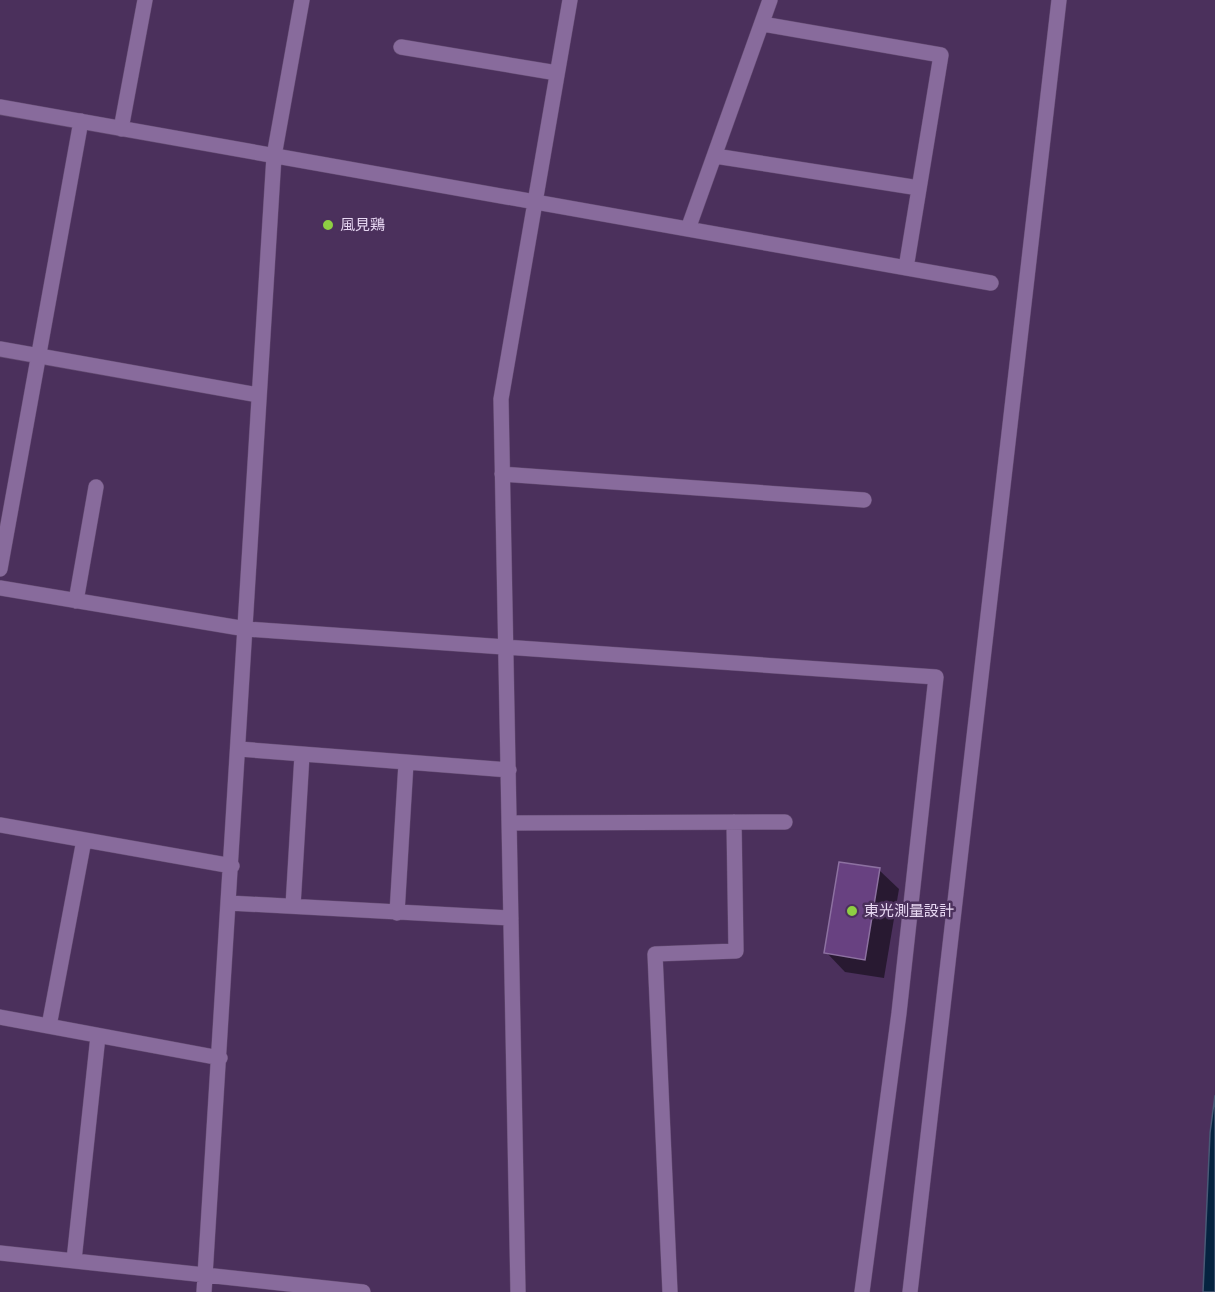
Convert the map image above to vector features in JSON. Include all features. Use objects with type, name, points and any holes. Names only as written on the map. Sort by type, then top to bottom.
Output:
[{"type":"street","points":[[121,129],[145,0]]},
{"type":"street","points":[[204,1292],[274,156],[302,0]]},
{"type":"street","points":[[518,1292],[501,399],[570,0]]},
{"type":"street","points":[[688,229],[770,0]]},
{"type":"street","points":[[910,1292],[1059,0]]},
{"type":"street","points":[[762,24],[941,55],[906,268]]},
{"type":"street","points":[[401,47],[557,73]]},
{"type":"street","points":[[0,107],[991,283]]},
{"type":"street","points":[[0,568],[81,122]]},
{"type":"street","points":[[715,156],[919,188]]},
{"type":"street","points":[[0,349],[258,395]]},
{"type":"street","points":[[502,474],[864,500]]},
{"type":"street","points":[[76,601],[96,487]]},
{"type":"street","points":[[0,588],[246,629],[936,677],[899,1013],[862,1292]]},
{"type":"street","points":[[238,749],[509,770]]},
{"type":"street","points":[[293,906],[302,755]]},
{"type":"street","points":[[397,913],[406,763]]},
{"type":"street","points":[[670,1292],[655,954],[736,951],[734,822]]},
{"type":"street","points":[[509,824],[785,822]]},
{"type":"street","points":[[0,825],[232,866]]},
{"type":"street","points":[[49,1026],[84,840]]},
{"type":"street","points":[[229,903],[511,918]]},
{"type":"street","points":[[0,1017],[220,1058]]},
{"type":"street","points":[[74,1260],[98,1036]]},
{"type":"street","points":[[0,1253],[363,1292]]},
{"type":"water","points":[[1215,1095],[1215,1292],[1203,1292],[1210,1133]]},
{"type":"building","name":"東光測量設計","points":[[839,862],[880,868],[865,960],[824,953]]},
{"type":"place","name":"風見鶏","points":[[328,225]]},
{"type":"place","name":"東光測量設計","points":[[852,911]]}]
